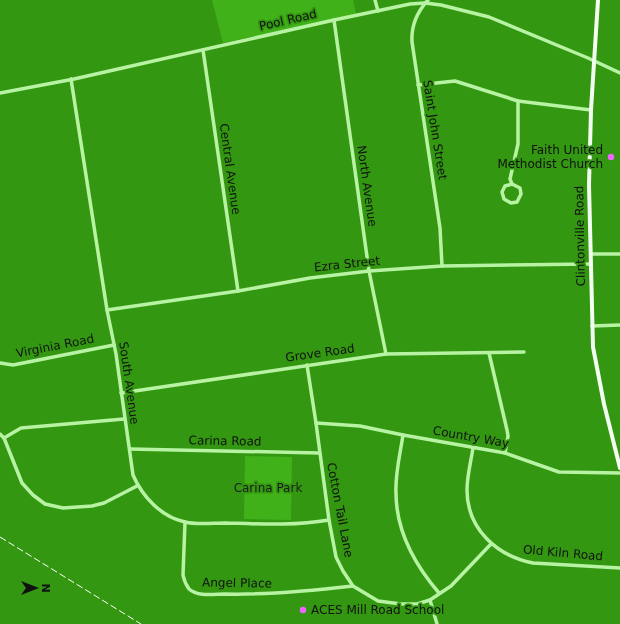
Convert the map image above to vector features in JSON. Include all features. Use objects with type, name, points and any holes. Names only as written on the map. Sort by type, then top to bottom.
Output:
[{"type":"main road","name":"Clintonville Road","points":[[598,0],[591,110],[589,185],[592,326],[596,366],[620,468]]},
{"type":"street","points":[[375,0],[378,11]]},
{"type":"street","name":"Pool Road","points":[[0,93],[71,80],[334,20],[426,1],[490,17],[620,73]]},
{"type":"street","name":"Saint John Street","points":[[426,1],[416,17],[412,36],[440,228],[442,266]]},
{"type":"street","name":"North Avenue","points":[[334,20],[369,271],[386,354]]},
{"type":"street","name":"Central Avenue","points":[[203,50],[238,291]]},
{"type":"street","name":"South Avenue","points":[[71,80],[107,310],[114,345],[124,419],[130,449],[132,474],[137,486],[152,505],[166,514],[185,522],[296,525],[329,520]]},
{"type":"street","points":[[418,85],[455,81],[518,101],[591,110]]},
{"type":"street","points":[[512,184],[510,175],[518,144],[518,101]]},
{"type":"street","points":[[512,184],[518,186],[521,194],[517,202],[511,203],[504,199],[502,192],[505,186],[512,184]]},
{"type":"street","points":[[591,254],[620,254]]},
{"type":"street","name":"Ezra Street","points":[[107,310],[238,291],[310,278],[369,271],[442,266],[591,264]]},
{"type":"street","points":[[592,326],[620,325]]},
{"type":"street","name":"Virginia Road","points":[[0,363],[13,365],[114,345]]},
{"type":"street","name":"Grove Road","points":[[121,393],[386,354],[524,352]]},
{"type":"street","points":[[489,353],[508,436],[505,453]]},
{"type":"street","name":"Cotton Tail Lane","points":[[307,365],[329,520],[336,557],[353,586],[378,601],[401,604],[417,604],[430,600],[451,586],[491,544]]},
{"type":"street","points":[[4,438],[21,428],[124,419]]},
{"type":"street","name":"Country Way","points":[[316,423],[360,426],[505,453],[559,472],[620,473]]},
{"type":"street","points":[[0,434],[4,438],[22,483],[33,495],[46,504],[63,508],[92,506],[104,503],[137,486]]},
{"type":"street","points":[[403,435],[396,476],[398,514],[406,541],[414,559],[426,578],[439,593]]},
{"type":"street","name":"Old Kiln Road","points":[[473,448],[467,483],[468,500],[473,518],[478,528],[491,544],[501,551],[520,560],[533,563],[620,568]]},
{"type":"street","name":"Carina Road","points":[[130,449],[319,453]]},
{"type":"street","name":"Angel Place","points":[[185,522],[183,575],[190,589],[201,594],[261,595],[353,586]]},
{"type":"street","points":[[430,600],[437,624]]},
{"type":"green space","points":[[212,0],[353,0],[356,14],[223,43]]},
{"type":"green space","name":"Carina Park","points":[[245,456],[292,457],[291,520],[244,519]]},
{"type":"railway","points":[[0,537],[141,624]]},
{"type":"place","name":"Faith United Methodist Church","points":[[611,157]]},
{"type":"place","name":"ACES Mill Road School","points":[[303,610]]}]
